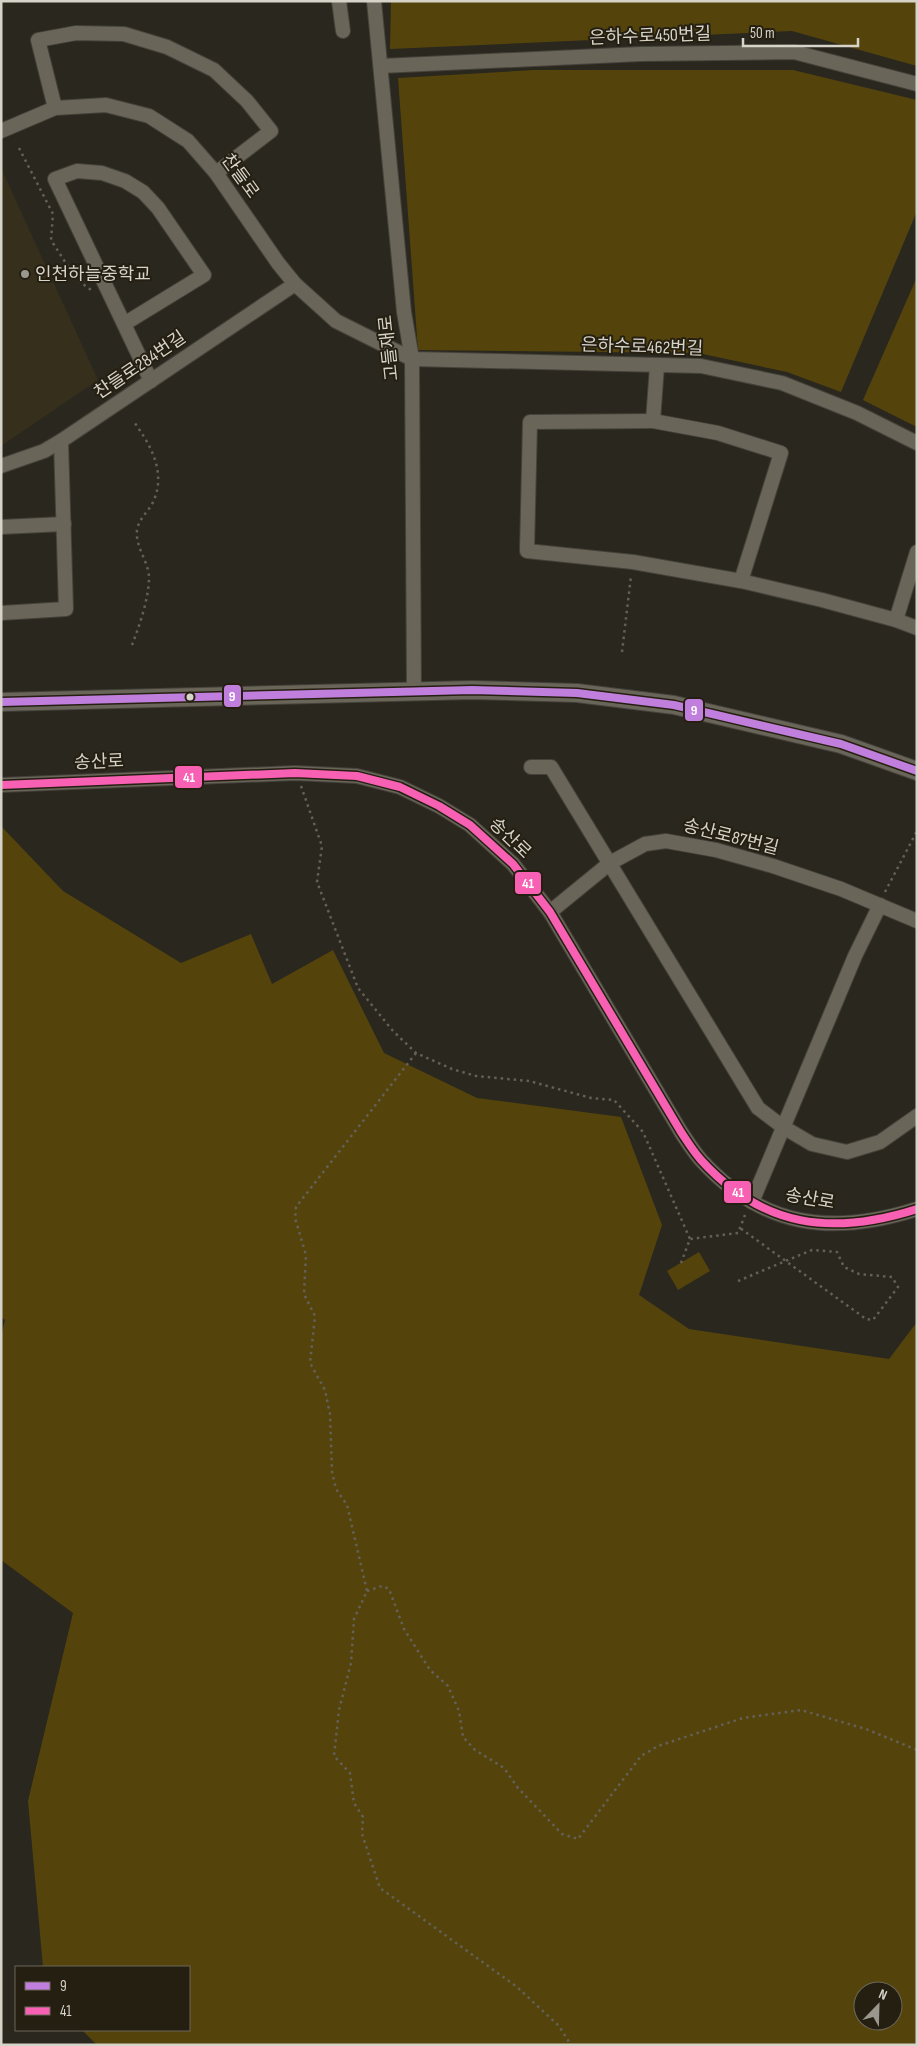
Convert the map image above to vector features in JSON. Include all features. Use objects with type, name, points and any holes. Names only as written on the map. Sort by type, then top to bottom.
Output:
[{"type":"street","points":[[339,1],[344,31]]},
{"type":"street","name":"고들재로","points":[[374,1],[404,312],[412,359],[414,692]]},
{"type":"street","points":[[55,108],[38,40],[76,33],[124,34],[167,47],[214,70],[247,101],[271,131],[216,173]]},
{"type":"street","name":"은하수로450번길","points":[[381,66],[641,54],[794,52],[917,84]]},
{"type":"street","name":"찬들로","points":[[1,131],[55,108],[106,105],[149,116],[188,141],[216,173],[278,263],[295,284],[336,321],[412,359]]},
{"type":"street","points":[[124,324],[204,276],[158,208],[143,192],[125,181],[102,172],[77,171],[55,178],[92,256],[124,324],[151,381]]},
{"type":"street","name":"찬들로284번길","points":[[1,466],[44,451],[61,441],[295,284]]},
{"type":"street","name":"은하수로462번길","points":[[412,359],[701,366],[782,383],[857,413],[917,443]]},
{"type":"street","points":[[653,421],[657,366]]},
{"type":"street","points":[[741,582],[781,452],[718,433],[653,421],[530,422],[527,551],[633,562],[741,582],[896,620],[917,628]]},
{"type":"street","points":[[1,613],[66,609],[61,441]]},
{"type":"street","points":[[1,527],[64,524]]},
{"type":"street","points":[[896,620],[917,552]]},
{"type":"street","points":[[1,702],[472,690],[577,693],[674,705],[841,744],[917,771]]},
{"type":"street","points":[[531,767],[551,767],[758,1108],[783,1127],[812,1144],[847,1152],[880,1142],[917,1116]]},
{"type":"street","name":"송산로","points":[[1,785],[295,773],[358,776],[400,787],[439,806],[470,825],[513,864],[550,912],[690,1145],[700,1159],[749,1207],[784,1218],[836,1224],[881,1219],[917,1208]]},
{"type":"street","name":"송산로87번길","points":[[550,912],[610,864],[645,844],[666,841],[716,850],[773,866],[882,901],[917,921]]},
{"type":"street","points":[[749,1207],[856,956],[882,901]]},
{"type":"path","points":[[19,148],[53,214],[51,240],[76,279],[93,291]]},
{"type":"path","points":[[132,645],[141,620],[149,577],[138,546],[137,530],[154,500],[158,476],[154,452],[134,422]]},
{"type":"path","points":[[622,652],[633,562]]},
{"type":"path","points":[[299,782],[322,846],[317,882],[358,988],[393,1031],[416,1053],[452,1070],[476,1076],[528,1081],[590,1098],[614,1100],[643,1132],[690,1239],[681,1263]]},
{"type":"path","points":[[882,901],[917,831]]},
{"type":"path","points":[[416,1053],[296,1207],[295,1218],[306,1254],[304,1294],[315,1316],[310,1363],[326,1390],[330,1414],[332,1472],[336,1489],[347,1505],[367,1591],[354,1619],[350,1663],[339,1710],[334,1756],[350,1773],[354,1803],[363,1817],[362,1834],[380,1888],[516,1987],[559,2026],[571,2045]]},
{"type":"path","points":[[690,1239],[738,1233],[749,1207]]},
{"type":"path","points":[[738,1281],[785,1261],[812,1250],[837,1252],[844,1267],[859,1274],[892,1277],[898,1287],[873,1320],[866,1319],[785,1261],[740,1228]]},
{"type":"path","points":[[367,1591],[382,1586],[388,1589],[404,1629],[430,1670],[448,1686],[459,1711],[462,1737],[475,1750],[504,1768],[518,1788],[562,1834],[578,1838],[641,1756],[658,1746],[743,1718],[801,1710],[866,1729],[917,1750]]},
{"type":"shaded area","points":[[391,1],[917,1],[917,66],[792,31],[390,49]]},
{"type":"shaded area","points":[[534,70],[793,70],[917,100],[917,211],[841,392],[787,372],[698,353],[418,350],[398,78]]},
{"type":"shaded area","name":"인천하늘중학교","points":[[1,168],[98,380],[1,446]]},
{"type":"shaded area","points":[[917,277],[917,427],[863,400]]},
{"type":"shaded area","points":[[1,826],[63,891],[181,963],[251,934],[272,984],[333,950],[384,1053],[477,1098],[621,1117],[662,1225],[639,1295],[689,1329],[889,1359],[917,1322],[917,2045],[97,2045],[83,2031],[190,2031],[190,1966],[43,1966],[28,1801],[73,1613],[1,1560],[1,1337],[5,1320],[1,1317]]},
{"type":"shaded area","points":[[699,1252],[710,1271],[678,1290],[667,1271]]},
{"type":"transit line","name":"9","points":[[1,702],[472,690],[577,693],[674,705],[841,744],[917,771]]},
{"type":"transit line","name":"41","points":[[1,785],[295,773],[357,776],[400,787],[439,806],[470,825],[513,864],[550,912],[681,1132],[701,1160],[725,1183],[749,1200],[774,1213],[800,1220],[828,1223],[856,1222],[917,1209]]},
{"type":"place","name":"인천하늘중학교","points":[[25,274]]}]
